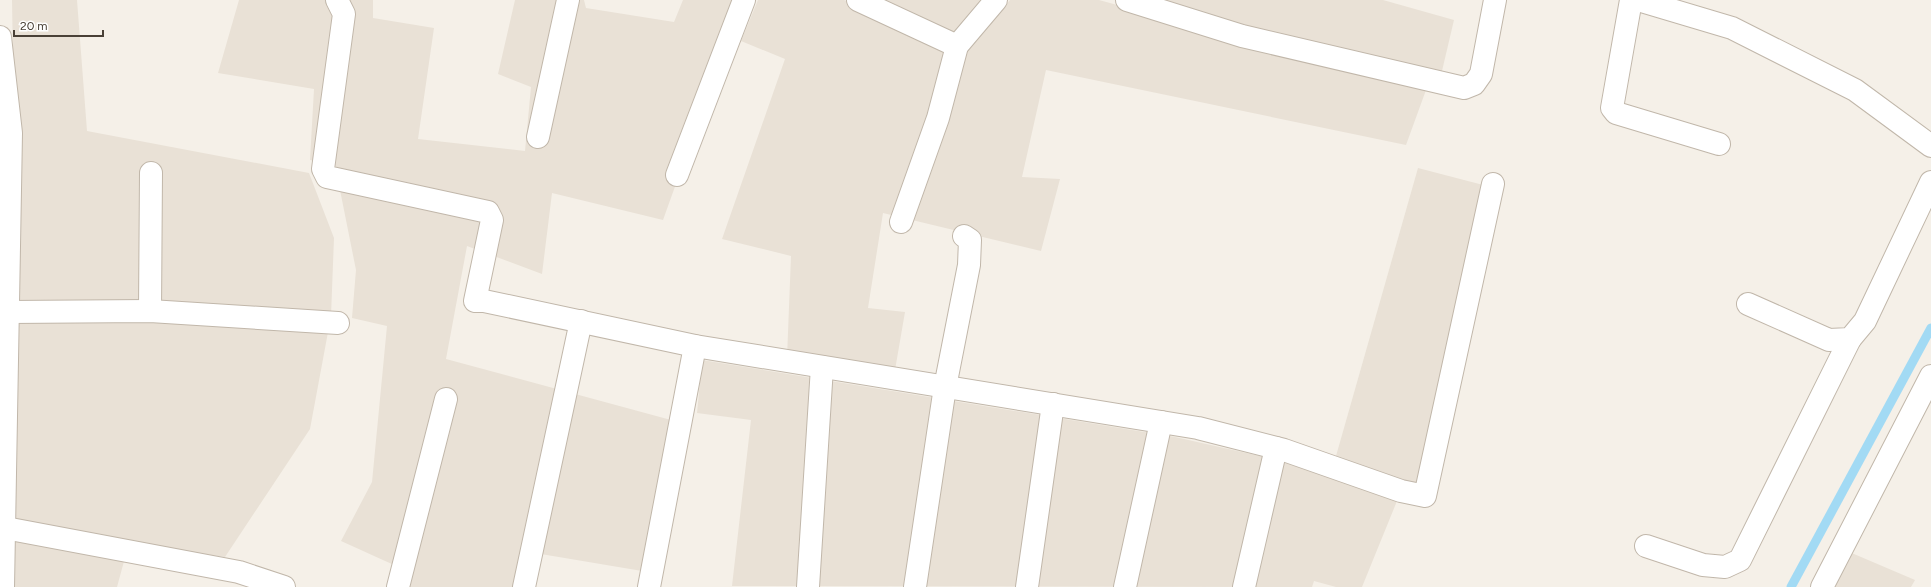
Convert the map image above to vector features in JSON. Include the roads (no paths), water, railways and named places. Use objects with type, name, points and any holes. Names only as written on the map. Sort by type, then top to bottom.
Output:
[{"type":"street","points":[[337,0],[344,14],[323,169],[327,177],[488,212],[492,220],[475,301],[484,301],[694,346],[1198,428],[1276,448],[1402,491],[1425,496],[1493,184]]},
{"type":"street","points":[[538,137],[568,0]]},
{"type":"street","points":[[677,175],[744,0]]},
{"type":"street","points":[[858,0],[957,46]]},
{"type":"street","points":[[901,222],[938,118],[957,46],[996,0]]},
{"type":"street","points":[[1127,0],[1242,36],[1464,88],[1474,84],[1482,74],[1495,0]]},
{"type":"street","points":[[1630,0],[1612,108],[1616,112],[1719,144]]},
{"type":"street","points":[[1638,0],[1732,28],[1849,86],[1931,146]]},
{"type":"street","points":[[0,37],[11,133],[2,527],[3,587]]},
{"type":"street","points":[[150,311],[151,173]]},
{"type":"street","points":[[1646,546],[1703,565],[1725,567],[1740,560],[1850,339],[1865,320],[1931,182]]},
{"type":"street","points":[[914,587],[945,387],[970,265],[970,240],[964,236]]},
{"type":"street","points":[[1748,304],[1829,340],[1850,339]]},
{"type":"street","points":[[8,312],[150,311],[338,323]]},
{"type":"street","points":[[524,587],[581,321]]},
{"type":"street","points":[[649,587],[694,346]]},
{"type":"street","points":[[808,587],[822,367]]},
{"type":"street","points":[[1822,587],[1931,376]]},
{"type":"street","points":[[398,587],[446,398]]},
{"type":"street","points":[[1027,587],[1053,404]]},
{"type":"street","points":[[1125,587],[1161,422]]},
{"type":"street","points":[[1244,587],[1276,448]]},
{"type":"street","points":[[2,527],[239,572],[275,586]]},
{"type":"waterway","points":[[1791,587],[1931,328]]}]
